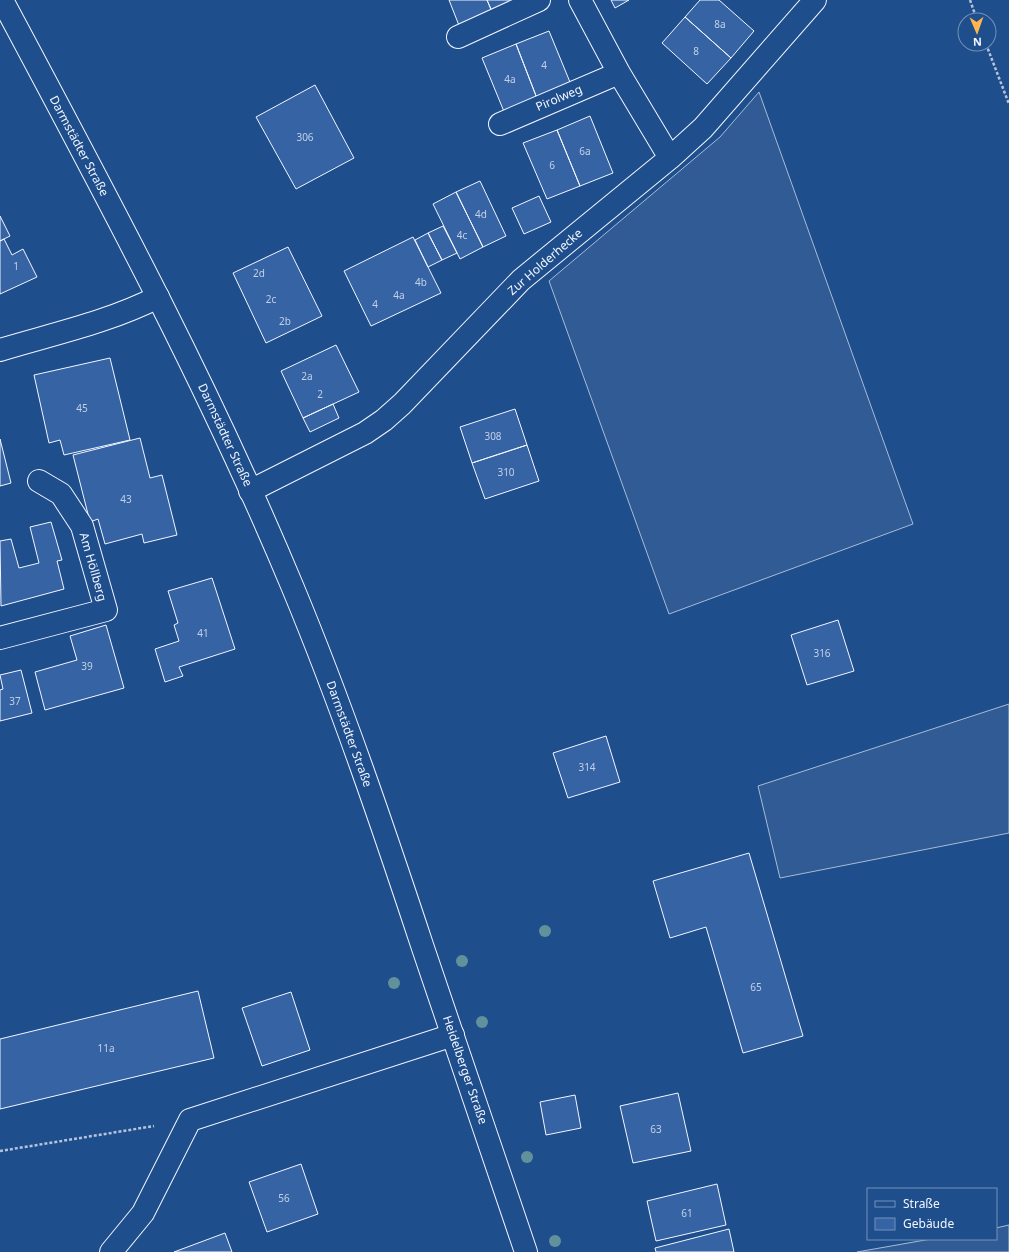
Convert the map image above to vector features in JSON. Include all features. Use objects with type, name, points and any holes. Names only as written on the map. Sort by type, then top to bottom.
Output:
[{"type":"street","name":"Darmstädter Straße","points":[[2,0],[158,297],[206,394],[276,548],[318,651],[372,795],[404,889]]},
{"type":"street","points":[[458,37],[539,0]]},
{"type":"street","points":[[580,0],[619,73],[670,158]]},
{"type":"street","name":"Zur Holderhecke","points":[[250,491],[365,433],[384,420],[521,280],[670,158],[703,128],[814,0]]},
{"type":"street","name":"Pirolweg","points":[[500,124],[619,73]]},
{"type":"street","points":[[0,350],[127,312],[158,297]]},
{"type":"street","name":"Am Höllberg","points":[[0,638],[106,610],[82,526],[61,494],[39,481]]},
{"type":"street","name":"Heidelberger Straße","points":[[404,889],[526,1252]]},
{"type":"street","points":[[111,1252],[143,1213],[190,1120],[453,1035]]},
{"type":"path","points":[[970,0],[974,12]]},
{"type":"path","points":[[989,52],[1009,104]]},
{"type":"path","points":[[0,1151],[190,1120]]},
{"type":"shaded area","points":[[759,92],[913,524],[669,614],[549,281],[720,137]]},
{"type":"shaded area","points":[[1009,704],[1009,833],[780,878],[758,786]]},
{"type":"shaded area","points":[[1009,1225],[1009,1252],[857,1252],[925,1240],[997,1240],[997,1228]]},
{"type":"building","points":[[449,0],[487,0],[493,14],[460,28]]},
{"type":"building","points":[[487,0],[526,0],[493,14]]},
{"type":"building","points":[[611,0],[629,0],[615,8]]},
{"type":"building","points":[[700,0],[719,0],[754,31],[731,58],[685,17]]},
{"type":"building","points":[[685,17],[731,58],[707,84],[662,43]]},
{"type":"building","points":[[549,31],[572,87],[538,101],[516,44]]},
{"type":"building","points":[[516,44],[538,101],[505,114],[482,58]]},
{"type":"building","points":[[315,85],[354,158],[296,189],[256,117]]},
{"type":"building","points":[[590,116],[613,173],[580,186],[557,130]]},
{"type":"building","points":[[557,130],[580,186],[547,199],[523,143]]},
{"type":"building","points":[[480,181],[506,236],[483,247],[456,192]]},
{"type":"building","points":[[456,192],[483,247],[460,259],[433,204]]},
{"type":"building","points":[[539,196],[551,222],[524,234],[512,208]]},
{"type":"building","points":[[0,216],[10,236],[0,241]]},
{"type":"building","points":[[443,226],[457,253],[442,260],[428,233]]},
{"type":"building","points":[[428,233],[442,260],[428,267],[415,240]]},
{"type":"building","points":[[413,237],[441,293],[371,326],[344,271]]},
{"type":"building","points":[[4,239],[12,255],[23,249],[37,277],[0,294],[0,241]]},
{"type":"building","points":[[288,247],[322,316],[266,343],[233,273]]},
{"type":"building","points":[[336,345],[359,392],[303,418],[281,371]]},
{"type":"building","points":[[110,358],[130,440],[64,455],[60,440],[49,443],[34,375]]},
{"type":"building","points":[[333,404],[339,418],[310,432],[303,418]]},
{"type":"building","points":[[515,409],[527,445],[472,463],[460,427]]},
{"type":"building","points":[[140,438],[150,478],[162,475],[177,535],[144,543],[142,534],[105,544],[98,519],[90,522],[73,455]]},
{"type":"building","points":[[0,439],[11,483],[0,486]]},
{"type":"building","points":[[527,445],[539,481],[485,499],[472,463]]},
{"type":"building","points":[[51,522],[62,560],[57,561],[64,589],[1,606],[0,541],[11,539],[19,568],[39,563],[30,527]]},
{"type":"building","points":[[212,578],[235,649],[179,667],[183,676],[165,682],[155,649],[179,641],[174,625],[178,623],[168,591]]},
{"type":"building","points":[[838,620],[854,671],[807,685],[791,635]]},
{"type":"building","points":[[106,625],[124,688],[45,710],[35,672],[77,660],[70,636]]},
{"type":"building","points":[[21,670],[32,713],[0,721],[0,690],[3,689],[0,675]]},
{"type":"building","points":[[606,736],[620,782],[568,798],[553,753]]},
{"type":"building","points":[[749,853],[803,1036],[743,1053],[706,927],[670,938],[653,881]]},
{"type":"building","points":[[198,991],[214,1058],[0,1109],[0,1039]]},
{"type":"building","points":[[291,992],[310,1050],[262,1066],[242,1008]]},
{"type":"building","points":[[678,1093],[691,1151],[633,1163],[620,1106]]},
{"type":"building","points":[[575,1095],[581,1128],[546,1135],[540,1102]]},
{"type":"building","points":[[301,1164],[318,1214],[267,1232],[249,1182]]},
{"type":"building","points":[[717,1184],[726,1225],[656,1241],[647,1201]]},
{"type":"building","points":[[729,1229],[734,1252],[656,1252],[655,1248]]},
{"type":"building","points":[[225,1233],[232,1252],[174,1252]]}]
